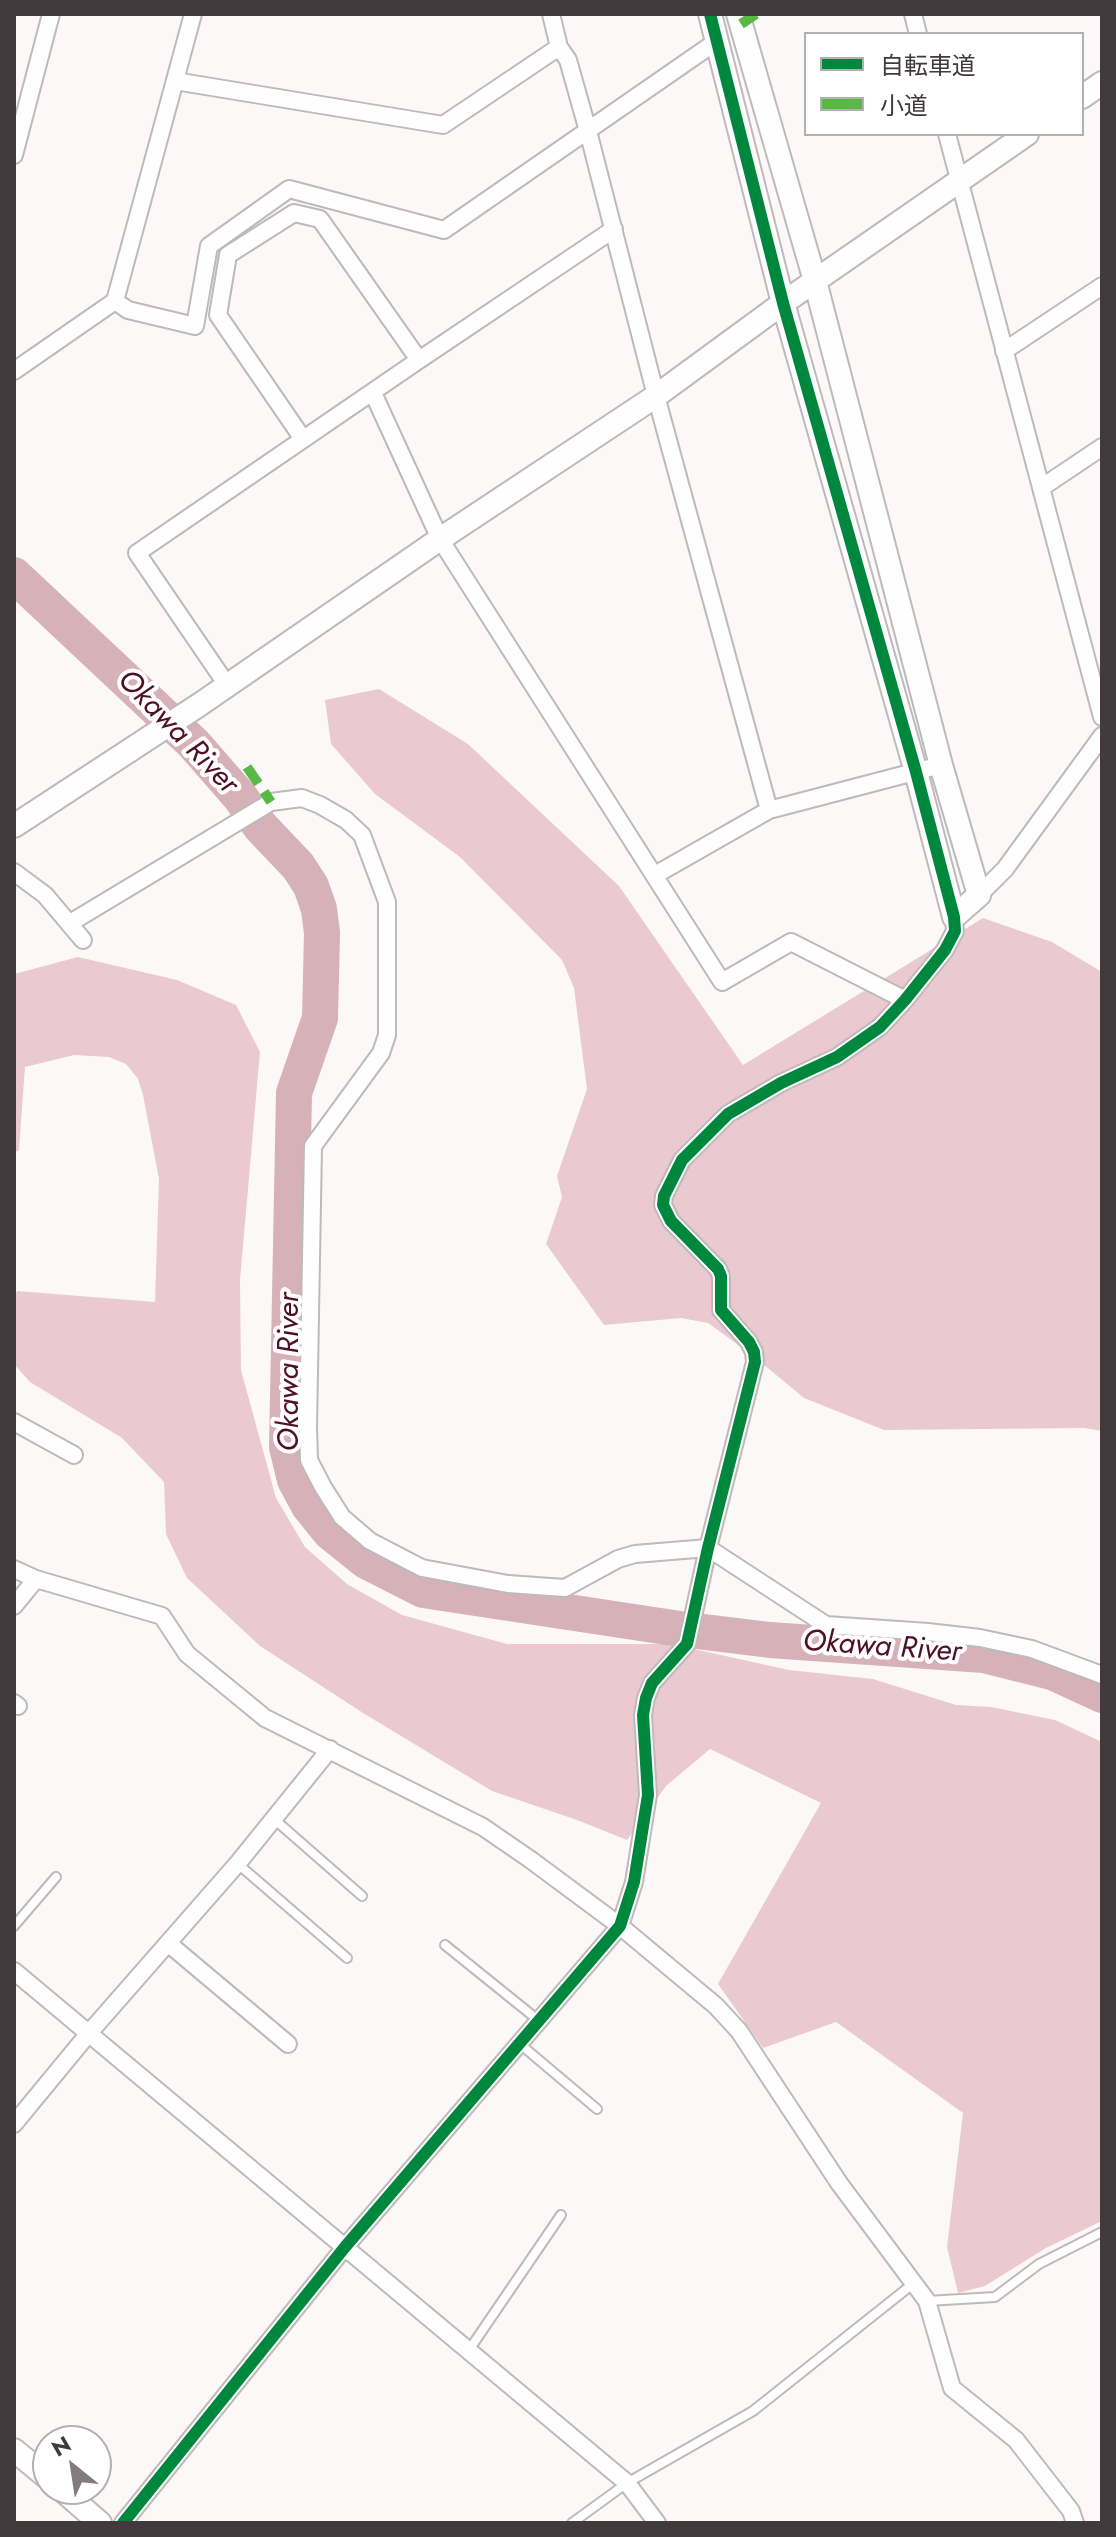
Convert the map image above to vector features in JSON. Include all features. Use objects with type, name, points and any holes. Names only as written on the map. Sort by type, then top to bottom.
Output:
[{"type":"street","points":[[14,155],[51,14]]},
{"type":"street","points":[[14,371],[115,301],[193,14]]},
{"type":"street","points":[[551,14],[588,131],[656,396],[769,810]]},
{"type":"street","points":[[123,2523],[345,2247],[620,1926],[634,1882],[648,1795],[643,1715],[646,1698],[652,1683],[687,1644],[755,1362],[749,1342],[721,1310],[721,1276],[718,1269],[666,1213],[663,1205],[669,1183],[682,1160],[728,1114],[837,1057],[880,1027],[945,950],[955,931],[916,772],[783,303],[710,14]]},
{"type":"street","points":[[738,14],[815,281],[941,765],[979,895]]},
{"type":"street","points":[[115,301],[128,310],[195,326],[209,246],[289,189],[444,230],[717,41]]},
{"type":"street","points":[[175,81],[443,125],[559,47]]},
{"type":"street","points":[[1084,96],[1102,83]]},
{"type":"street","points":[[948,136],[1102,717]]},
{"type":"street","points":[[14,826],[199,705],[440,539],[656,396],[783,303],[1024,136]]},
{"type":"street","points":[[303,439],[218,315],[228,255],[294,213],[320,219],[419,360]]},
{"type":"street","points":[[227,685],[137,553],[614,229]]},
{"type":"street","points":[[1004,351],[1102,286]]},
{"type":"street","points":[[373,393],[440,539],[722,982],[791,942],[905,1000]]},
{"type":"street","points":[[1041,488],[1102,447]]},
{"type":"street","points":[[954,917],[1005,869],[1102,736]]},
{"type":"street","points":[[655,875],[769,810],[941,765]]},
{"type":"street","points":[[70,923],[271,802],[302,798],[346,820],[362,835],[387,902],[387,1035],[381,1053],[313,1146],[308,1438],[309,1460],[323,1487],[342,1517],[370,1541],[422,1568],[453,1576],[565,1588],[626,1556],[708,1548],[826,1625],[980,1638],[1032,1649],[1102,1675]]},
{"type":"street","points":[[14,872],[45,895],[83,940]]},
{"type":"street","points":[[14,1422],[74,1455]]},
{"type":"street","points":[[14,1569],[36,1579],[162,1616],[187,1654],[265,1718],[483,1827],[620,1926],[716,2006],[739,2031],[839,2183],[927,2301],[952,2388],[1016,2440],[1071,2511],[1075,2523]]},
{"type":"street","points":[[14,1606],[36,1579]]},
{"type":"street","points":[[14,2124],[238,1863],[330,1749]]},
{"type":"street","points":[[169,1944],[288,2044]]},
{"type":"street","points":[[14,1971],[627,2483],[657,2523]]},
{"type":"street","points":[[14,2450],[32,2465]]},
{"type":"street","points":[[79,2505],[100,2523]]},
{"type":"lane","points":[[273,1818],[362,1896]]},
{"type":"lane","points":[[238,1863],[347,1958]]},
{"type":"lane","points":[[14,1926],[56,1877]]},
{"type":"lane","points":[[445,1945],[539,2021]]},
{"type":"lane","points":[[520,2044],[597,2109]]},
{"type":"lane","points":[[468,2351],[561,2215]]},
{"type":"lane","points":[[927,2301],[995,2297],[1039,2264],[1102,2232]]},
{"type":"lane","points":[[572,2523],[627,2483],[753,2411],[914,2283]]},
{"type":"shaded area","points":[[379,689],[468,744],[619,886],[743,1065],[983,918],[1052,942],[1102,972],[1102,1431],[1084,1428],[884,1430],[804,1398],[708,1323],[681,1318],[604,1325],[546,1244],[562,1197],[557,1176],[587,1089],[574,988],[562,960],[460,857],[375,794],[331,744],[325,700]]},
{"type":"shaded area","points":[[78,957],[177,980],[236,1005],[260,1052],[240,1280],[241,1370],[276,1498],[305,1547],[347,1584],[402,1615],[507,1644],[671,1644],[789,1670],[873,1679],[956,1705],[991,1707],[1055,1720],[1102,1742],[1102,2221],[1046,2248],[985,2286],[958,2293],[947,2247],[963,2113],[836,2022],[763,2048],[718,1984],[821,1803],[710,1749],[666,1786],[627,1840],[492,1791],[260,1646],[187,1578],[166,1534],[164,1482],[122,1438],[30,1382],[14,1364],[14,1300],[17,1291],[155,1302],[159,1179],[143,1095],[138,1079],[126,1064],[109,1057],[74,1055],[25,1067],[19,1150],[14,1153],[14,974]]},
{"type":"waterway","name":"Okawa River","points":[[14,575],[194,744],[241,798],[260,826],[298,866],[311,886],[319,909],[322,933],[320,1018],[294,1093],[287,1447],[295,1480],[309,1506],[330,1532],[366,1561],[423,1590],[770,1640],[984,1655],[1052,1672],[1102,1695]]},
{"type":"marked path","points":[[741,24],[756,14]]},
{"type":"marked path","points":[[247,767],[271,802]]},
{"type":"cycle path","points":[[123,2523],[345,2247],[620,1926],[634,1882],[648,1795],[643,1715],[646,1698],[652,1683],[687,1644],[755,1362],[749,1342],[721,1310],[721,1276],[718,1269],[671,1221],[663,1205],[664,1196],[682,1160],[728,1114],[781,1083],[837,1057],[880,1027],[945,950],[955,931],[916,772],[783,303],[710,14]]}]
